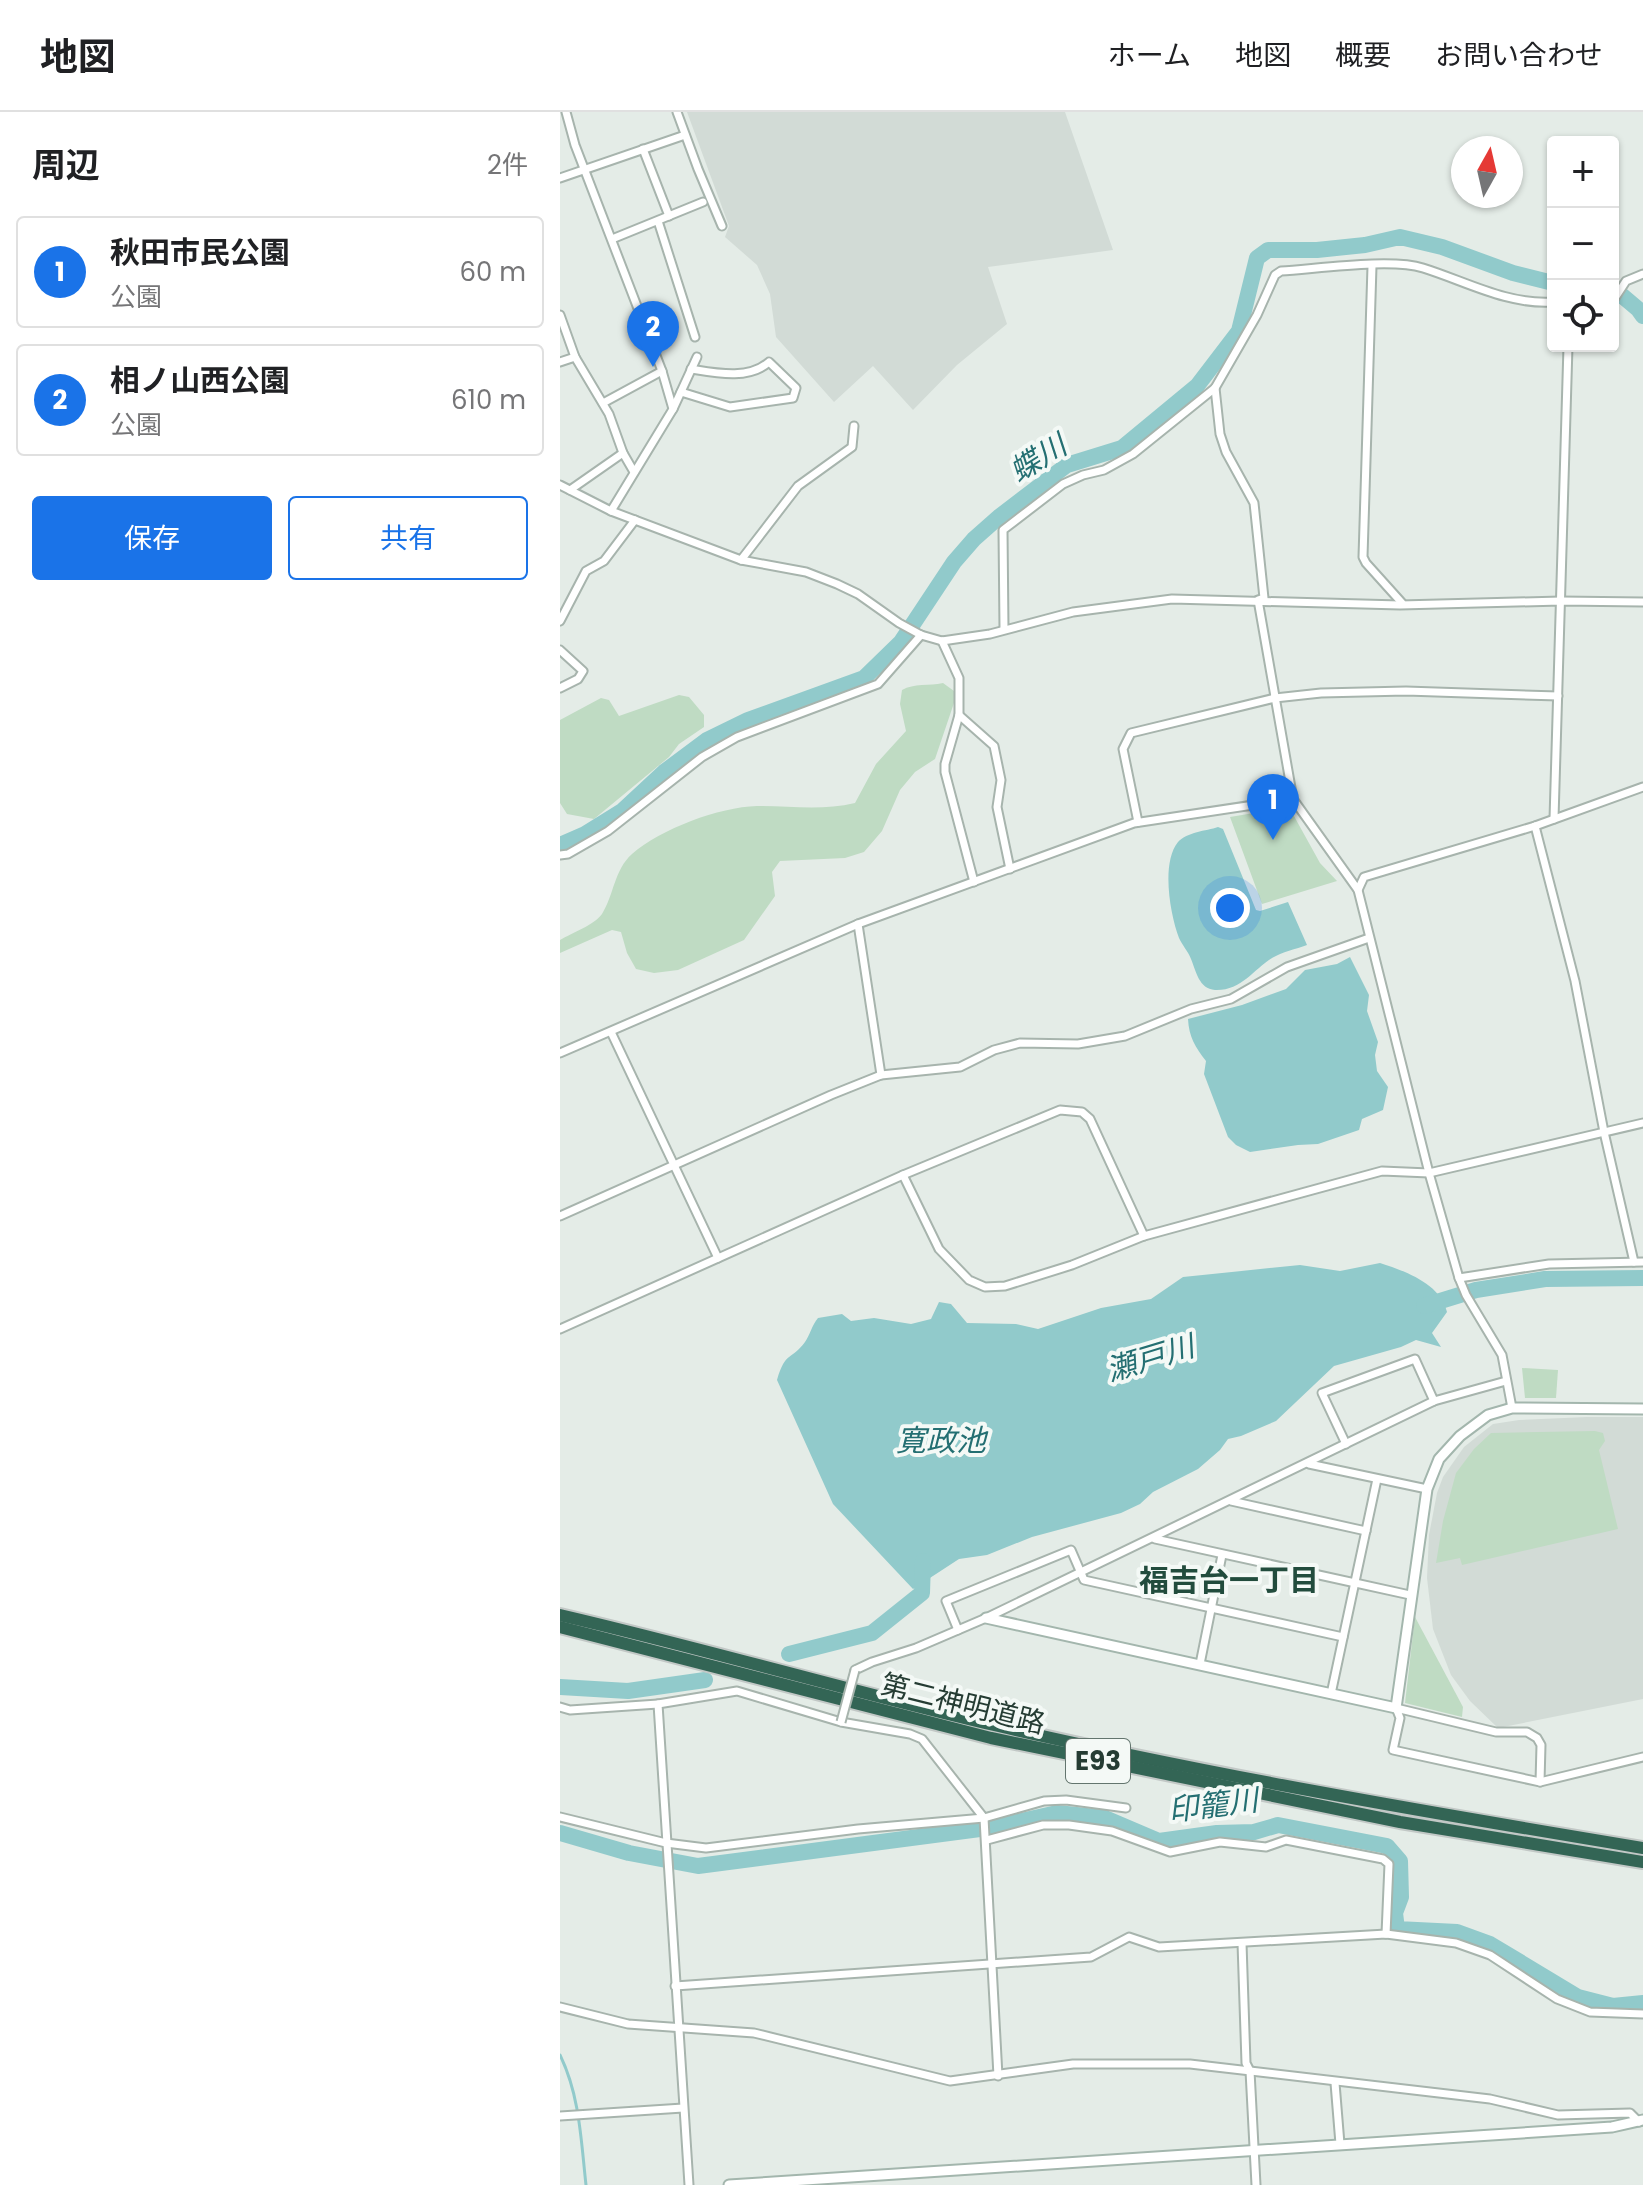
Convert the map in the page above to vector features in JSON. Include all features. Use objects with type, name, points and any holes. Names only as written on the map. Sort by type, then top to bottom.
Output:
[{"type":"highway","name":"第二神明道路","points":[[560,1615],[994,1725],[1402,1808],[1643,1848]]},
{"type":"highway","name":"第二神明道路","points":[[560,1627],[991,1738],[1400,1822],[1643,1862]]},
{"type":"street","points":[[568,112],[585,170],[662,371],[673,409]]},
{"type":"street","points":[[677,112],[722,226]]},
{"type":"street","points":[[560,178],[685,135]]},
{"type":"street","points":[[643,149],[669,216]]},
{"type":"street","points":[[612,239],[703,202]]},
{"type":"street","points":[[658,221],[695,337]]},
{"type":"street","points":[[1372,266],[1363,557],[1402,603]]},
{"type":"street","points":[[1004,629],[1003,530],[1063,484],[1104,470],[1133,454],[1215,388],[1257,315],[1275,275],[1281,271],[1421,267],[1499,295],[1547,302]]},
{"type":"street","points":[[1619,293],[1626,281],[1643,274]]},
{"type":"street","points":[[560,315],[575,357],[603,403],[634,472]]},
{"type":"street","points":[[1554,819],[1568,352]]},
{"type":"street","points":[[560,362],[575,357]]},
{"type":"street","points":[[611,511],[673,409],[697,357]]},
{"type":"street","points":[[681,392],[730,407],[793,398],[796,388],[769,362],[760,370],[723,375],[691,369]]},
{"type":"street","points":[[603,403],[662,371]]},
{"type":"street","points":[[1215,388],[1220,434],[1226,452],[1254,503],[1257,517],[1264,598],[1258,600]]},
{"type":"street","points":[[741,560],[798,486],[852,447],[854,426]]},
{"type":"street","points":[[570,490],[623,453]]},
{"type":"street","points":[[560,485],[611,511],[741,560],[806,572],[837,584],[921,635],[942,641],[1073,612],[1172,599],[1402,603],[1643,602]]},
{"type":"street","points":[[560,620],[586,571],[604,561],[635,520]]},
{"type":"street","points":[[1258,600],[1293,799],[1358,890],[1429,1173],[1459,1278],[1502,1355],[1512,1408]]},
{"type":"street","points":[[560,855],[568,854],[608,831],[702,757],[737,737],[878,684],[921,635]]},
{"type":"street","points":[[942,641],[959,678],[959,715],[945,772],[974,882]]},
{"type":"street","points":[[560,650],[583,671],[578,679],[560,688]]},
{"type":"street","points":[[1138,822],[1123,749],[1131,733],[1275,698],[1321,693],[1406,691],[1558,696]]},
{"type":"street","points":[[959,715],[994,746],[1001,780],[997,807],[1010,869]]},
{"type":"street","points":[[1358,890],[1364,877],[1535,826],[1643,787]]},
{"type":"street","points":[[560,1053],[858,924],[1138,822],[1293,799]]},
{"type":"street","points":[[1459,1278],[1549,1264],[1639,1262],[1604,1132],[1575,981],[1535,826]]},
{"type":"street","points":[[858,924],[881,1075]]},
{"type":"street","points":[[560,1216],[881,1075],[960,1067],[994,1050],[1020,1043],[1078,1044],[1125,1036],[1191,1009],[1231,999],[1287,967],[1369,938]]},
{"type":"street","points":[[611,1032],[718,1258]]},
{"type":"street","points":[[560,1329],[903,1175],[1060,1110],[1082,1112],[1090,1119],[1144,1236]]},
{"type":"street","points":[[903,1175],[939,1249],[969,1280],[985,1287],[1005,1286],[1144,1236],[1382,1171],[1429,1173],[1643,1123]]},
{"type":"street","points":[[1346,1444],[1322,1393],[1415,1359],[1434,1401]]},
{"type":"street","points":[[841,1722],[855,1670],[986,1618],[1434,1401],[1506,1381]]},
{"type":"street","points":[[1643,1409],[1512,1408],[1488,1415],[1460,1436],[1439,1459],[1427,1489],[1410,1595],[1396,1708],[1400,1718],[1393,1750],[1540,1782],[1643,1757]]},
{"type":"street","points":[[1309,1464],[1427,1489]]},
{"type":"street","points":[[1331,1694],[1377,1479]]},
{"type":"street","points":[[1231,1501],[1366,1531]]},
{"type":"street","points":[[1154,1539],[1410,1595]]},
{"type":"street","points":[[958,1630],[946,1601],[1071,1550],[1084,1580],[1343,1637]]},
{"type":"street","points":[[1200,1664],[1222,1555]]},
{"type":"street","points":[[986,1618],[1496,1732],[1527,1732],[1537,1738],[1541,1745],[1540,1782]]},
{"type":"street","points":[[560,1707],[570,1710],[658,1704],[737,1691],[841,1722],[910,1734],[922,1739],[984,1818],[998,2076]]},
{"type":"street","points":[[658,1704],[689,2185]]},
{"type":"street","points":[[560,1817],[666,1843],[706,1848],[858,1829],[984,1818],[1044,1801],[1066,1800],[1126,1808]]},
{"type":"street","points":[[987,1840],[1043,1825],[1069,1825],[1112,1831],[1170,1852],[1220,1842],[1266,1847],[1286,1840],[1383,1859],[1389,1864],[1386,1934]]},
{"type":"street","points":[[675,1986],[1091,1957],[1129,1937],[1159,1947],[1386,1934],[1456,1943],[1490,1955],[1557,1999],[1590,2012],[1643,2014]]},
{"type":"street","points":[[1242,1943],[1246,2063],[1250,2071],[1256,2185]]},
{"type":"street","points":[[560,2007],[628,2024],[754,2033],[950,2081],[1073,2064],[1190,2064],[1490,2099],[1558,2115],[1630,2113],[1641,2121]]},
{"type":"street","points":[[1335,2083],[1340,2144]]},
{"type":"street","points":[[560,2116],[683,2108]]},
{"type":"street","points":[[729,2185],[1612,2127],[1641,2121]]},
{"type":"shaded area","points":[[687,112],[1065,112],[1113,250],[988,267],[1007,324],[957,365],[913,410],[873,366],[834,402],[776,337],[770,294],[757,265],[725,237],[729,226]]},
{"type":"shaded area","points":[[1587,1417],[1643,1417],[1643,1699],[1498,1728],[1470,1701],[1451,1675],[1433,1629],[1427,1578],[1429,1535],[1437,1493],[1443,1477],[1464,1447],[1493,1424]]},
{"type":"green space","points":[[943,683],[954,691],[955,700],[935,759],[915,772],[900,790],[882,831],[864,852],[845,858],[780,861],[772,872],[775,896],[744,940],[678,970],[654,973],[636,969],[621,932],[612,930],[560,953],[560,940],[602,914],[626,860],[658,836],[708,815],[742,807],[818,807],[855,803],[876,764],[906,731],[900,704],[902,690]]},
{"type":"green space","points":[[679,695],[689,697],[704,715],[704,727],[679,744],[669,757],[594,819],[567,814],[560,803],[560,720],[601,698],[609,700],[619,716]]},
{"type":"green space","points":[[1289,807],[1320,863],[1337,881],[1262,904],[1230,817]]},
{"type":"green space","points":[[1522,1368],[1558,1370],[1556,1398],[1525,1398]]},
{"type":"green space","points":[[1491,1433],[1603,1433],[1605,1441],[1599,1450],[1618,1529],[1462,1565],[1460,1558],[1436,1563],[1456,1473]]},
{"type":"green space","points":[[1415,1617],[1463,1707],[1462,1717],[1405,1703]]},
{"type":"water","points":[[1218,827],[1223,829],[1256,910],[1288,902],[1307,945],[1272,958],[1232,987],[1215,990],[1202,983],[1179,938],[1170,903],[1168,875],[1178,842],[1191,834]]},
{"type":"water","points":[[1350,957],[1369,995],[1367,1011],[1378,1042],[1375,1055],[1377,1071],[1388,1087],[1383,1110],[1362,1119],[1359,1130],[1318,1144],[1250,1152],[1236,1145],[1228,1137],[1204,1074],[1206,1061],[1193,1042],[1188,1019],[1242,1005],[1286,989],[1305,970],[1337,964]]},
{"type":"water","name":"寛政池","points":[[1380,1263],[1421,1280],[1438,1294],[1447,1312],[1432,1333],[1441,1347],[1416,1340],[1334,1366],[1276,1421],[1228,1439],[1198,1469],[1153,1492],[1140,1504],[1121,1513],[1032,1537],[987,1555],[959,1559],[913,1589],[833,1504],[777,1380],[783,1364],[805,1342],[818,1318],[842,1314],[851,1321],[874,1318],[911,1324],[931,1319],[939,1302],[951,1304],[967,1323],[1016,1324],[1038,1329],[1101,1308],[1151,1299],[1183,1277],[1300,1265],[1340,1271]]},
{"type":"waterway","name":"蝶川","points":[[560,845],[622,811],[664,772],[707,740],[748,720],[864,678],[901,642],[954,562],[1000,516],[1067,465],[1122,448],[1197,386],[1239,331],[1257,258],[1268,250],[1317,250],[1365,245],[1400,237],[1442,247],[1513,273],[1547,282]]},
{"type":"waterway","name":"蝶川","points":[[1619,293],[1643,316]]},
{"type":"waterway","name":"瀬戸川","points":[[1424,1306],[1476,1290],[1545,1279],[1643,1278]]},
{"type":"waterway","name":"瀬戸川","points":[[789,1654],[872,1633],[922,1593],[923,1561]]},
{"type":"waterway","name":"瀬戸川","points":[[560,1687],[628,1691],[705,1680]]},
{"type":"waterway","name":"印籠川","points":[[560,1833],[629,1853],[698,1866],[995,1827],[1057,1813],[1105,1818],[1159,1841],[1217,1833],[1254,1832],[1278,1825],[1387,1846],[1400,1861],[1401,1897],[1395,1913],[1397,1929],[1457,1932],[1490,1944],[1578,1997],[1613,2006],[1643,2003]]},
{"type":"waterway","points":[[560,2055],[576,2103],[586,2185]]},
{"type":"place","name":"相ノ山西公園","points":[[653,367]]},
{"type":"place","name":"秋田市民公園","points":[[1273,840]]},
{"type":"district","name":"福吉台一丁目","points":[[1229,1580]]}]
